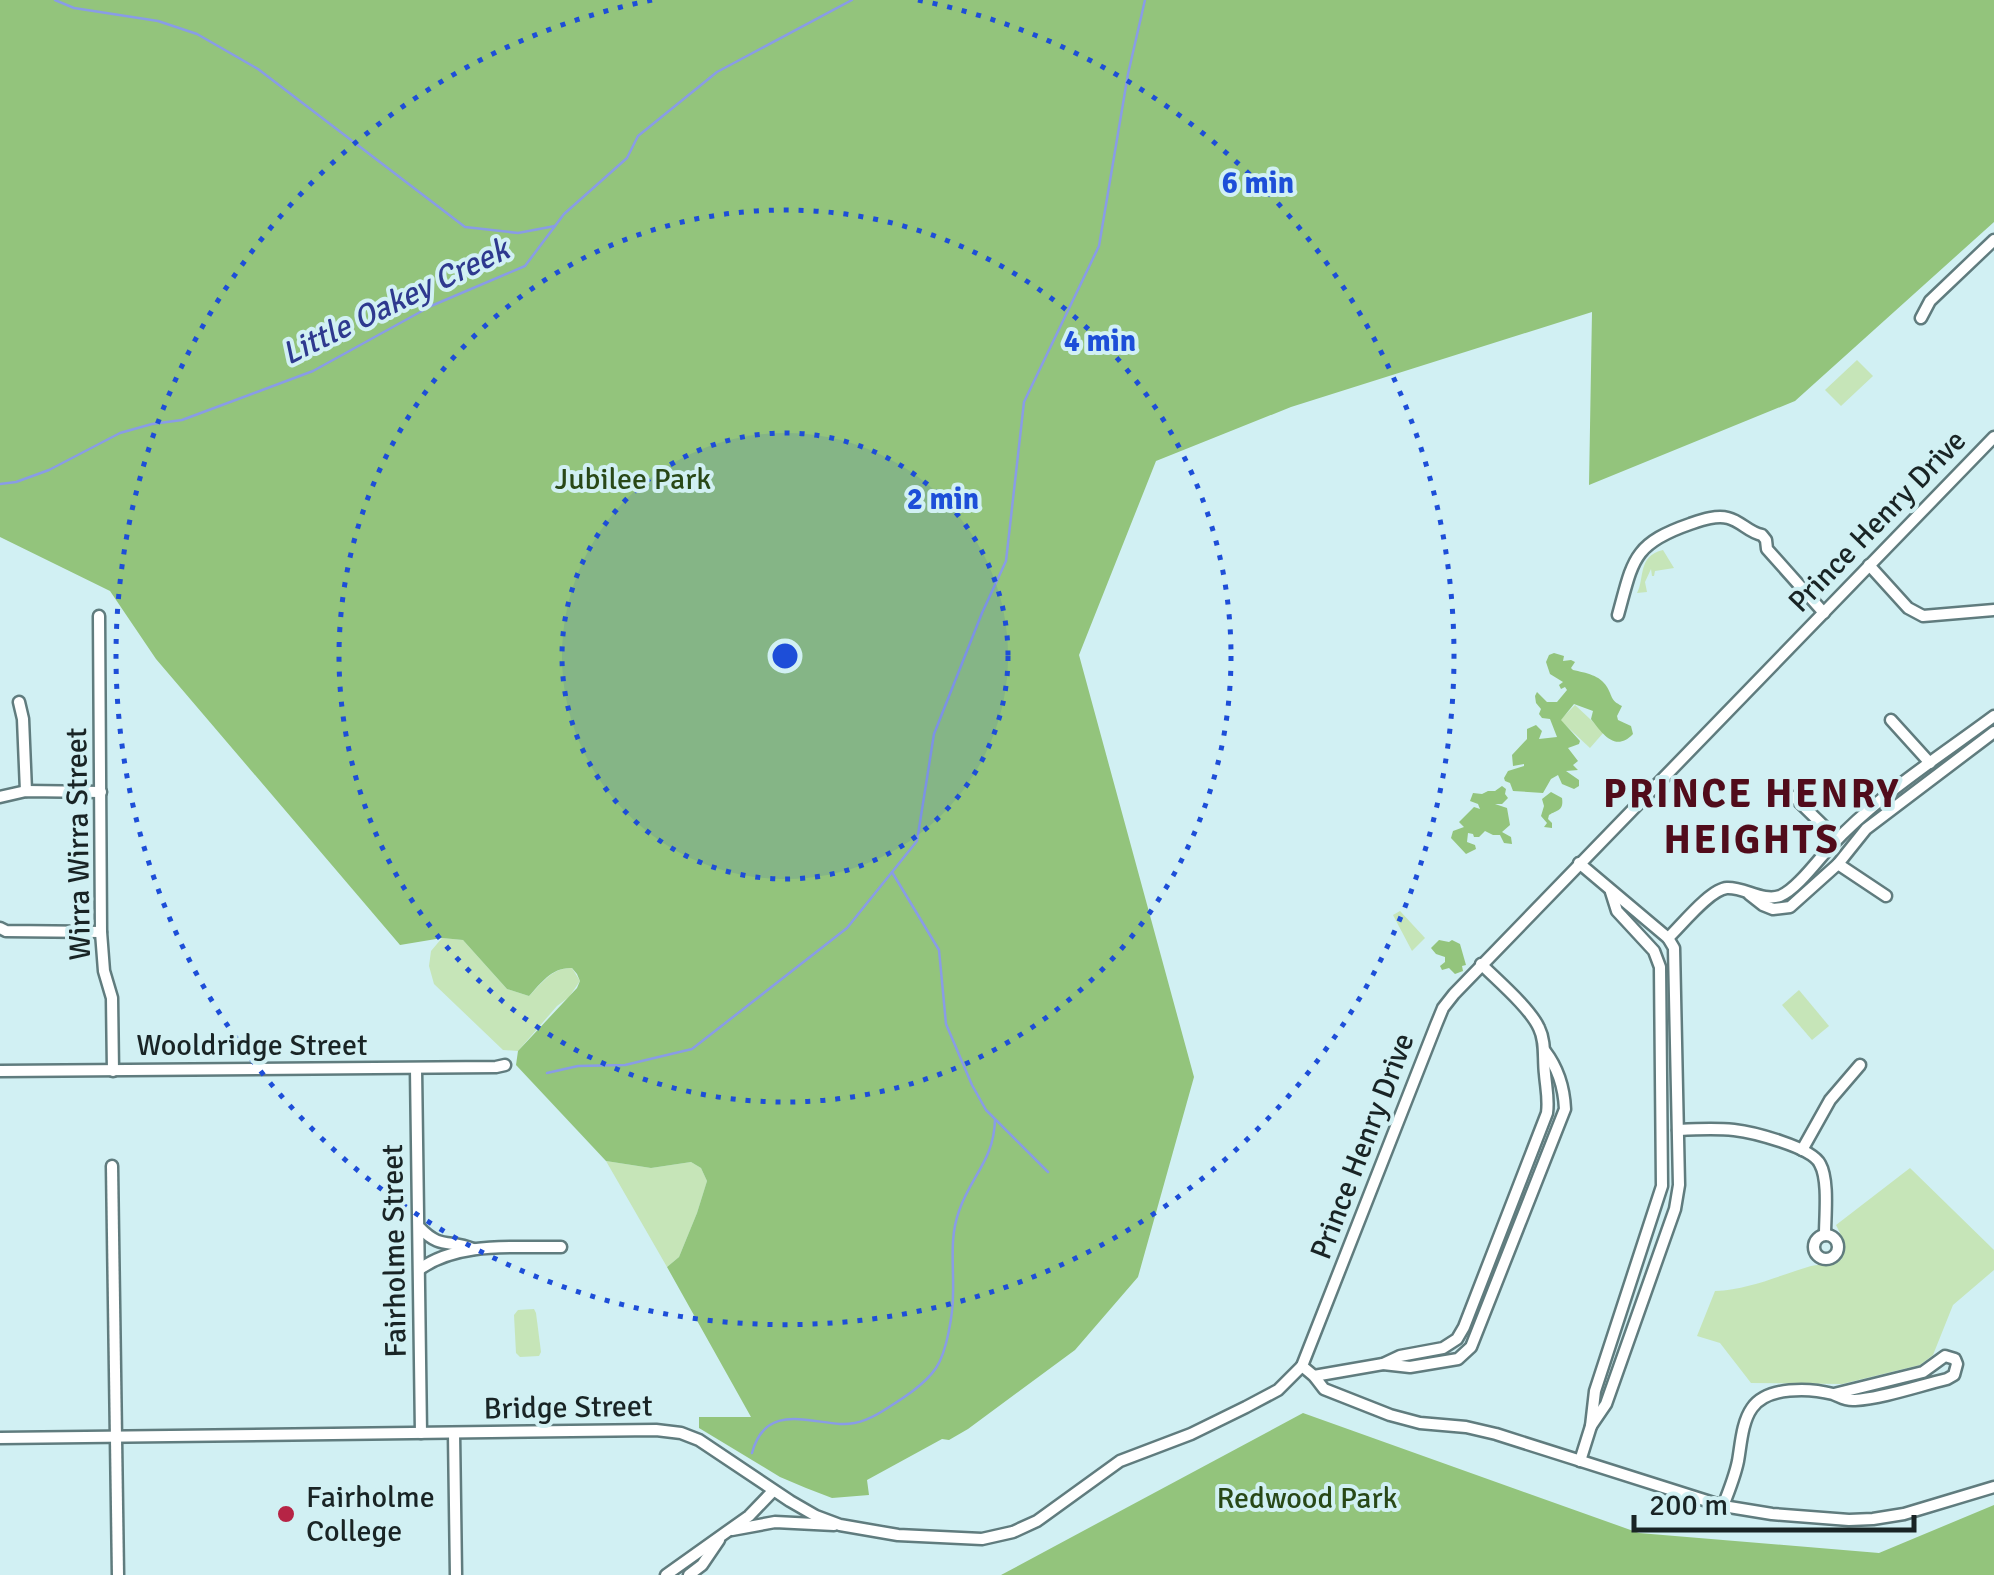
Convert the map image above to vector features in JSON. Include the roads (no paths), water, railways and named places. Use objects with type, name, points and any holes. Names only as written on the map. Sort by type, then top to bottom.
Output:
[{"type":"street","points":[[1921,318],[1930,300],[1994,240]]},
{"type":"street","name":"Prince Henry Drive","points":[[1302,1366],[1436,1025],[1454,994],[1994,437]]},
{"type":"street","points":[[1618,615],[1634,560],[1647,544],[1674,530],[1716,518],[1733,520],[1754,534],[1754,544],[1767,549],[1824,613]]},
{"type":"street","points":[[1869,565],[1908,608],[1923,616],[1994,610]]},
{"type":"street","name":"Wirra Wirra Street","points":[[99,616],[101,932],[104,971],[112,998],[113,1070]]},
{"type":"street","points":[[19,702],[26,791]]},
{"type":"street","points":[[1668,938],[1712,895],[1726,888],[1780,896],[1882,800],[1994,716]]},
{"type":"street","points":[[1891,720],[1930,764]]},
{"type":"street","points":[[1748,894],[1762,905],[1781,910],[1790,907],[1838,864],[1866,829],[1994,732]]},
{"type":"street","points":[[0,797],[26,791],[100,792]]},
{"type":"street","points":[[1794,797],[1837,839]]},
{"type":"street","points":[[1579,864],[1668,938],[1674,948],[1678,1130],[1679,1185],[1675,1210],[1606,1404],[1591,1426]]},
{"type":"street","points":[[1838,864],[1886,896]]},
{"type":"street","points":[[1580,1461],[1591,1426],[1595,1390],[1662,1186],[1660,966],[1654,952],[1618,911],[1610,891]]},
{"type":"street","points":[[0,928],[101,932]]},
{"type":"street","points":[[1314,1376],[1443,1348],[1457,1339],[1464,1327],[1547,1113],[1548,1101],[1545,1050],[1539,1027],[1481,964]]},
{"type":"street","points":[[1383,1364],[1410,1367],[1458,1359],[1470,1347],[1565,1109],[1556,1064],[1545,1050]]},
{"type":"street","name":"Wooldridge Street","points":[[0,1071],[504,1064]]},
{"type":"street","points":[[1802,1150],[1830,1100],[1860,1065]]},
{"type":"street","name":"Fairholme Street","points":[[416,1068],[421,1432]]},
{"type":"street","points":[[1678,1130],[1740,1131],[1814,1156],[1823,1174],[1825,1234]]},
{"type":"street","points":[[112,1166],[118,1575]]},
{"type":"street","points":[[420,1228],[436,1242],[473,1249]]},
{"type":"street","points":[[420,1269],[438,1257],[473,1249],[561,1247]]},
{"type":"street","points":[[1723,1506],[1746,1420],[1758,1400],[1780,1391],[1834,1394],[1924,1372],[1944,1356],[1955,1359],[1957,1364],[1954,1375],[1947,1379],[1859,1400],[1842,1400],[1834,1394]]},
{"type":"street","points":[[1302,1366],[1324,1389],[1390,1415],[1496,1434],[1723,1506],[1849,1520],[1904,1514],[1994,1488]]},
{"type":"street","name":"Bridge Street","points":[[0,1438],[672,1431],[699,1440],[773,1491],[840,1525],[963,1540],[1013,1532],[1036,1521],[1120,1462],[1191,1434],[1278,1390],[1302,1366]]},
{"type":"street","points":[[454,1433],[456,1575]]},
{"type":"street","points":[[666,1575],[759,1507],[773,1491]]},
{"type":"street","points":[[689,1575],[712,1554],[724,1533],[775,1522],[840,1525]]},
{"type":"waterway","points":[[55,0],[74,8],[158,21],[197,34],[258,69],[465,227],[518,233],[555,226]]},
{"type":"waterway","name":"Little Oakey Creek","points":[[0,484],[49,470],[120,433],[182,420],[313,371],[431,306],[525,266],[564,214],[627,158],[638,136],[717,72],[852,0]]},
{"type":"waterway","points":[[547,1073],[578,1066],[625,1065],[692,1049],[847,928],[917,841],[934,734],[1006,561],[1024,402],[1099,246],[1128,74],[1145,0]]},
{"type":"waterway","points":[[892,872],[939,950],[946,1024],[972,1085],[986,1110],[1048,1172]]},
{"type":"waterway","points":[[752,1453],[758,1438],[776,1422],[860,1422],[908,1394],[936,1368],[951,1322],[956,1221],[991,1146],[995,1120]]},
{"type":"place","name":"Fairholme College","points":[[286,1514]]},
{"type":"district","name":"PRINCE HENRY HEIGHTS","points":[[1752,816]]},
{"type":"park label","name":"Jubilee Park","points":[[633,479]]},
{"type":"park label","name":"Redwood Park","points":[[1307,1498]]}]
